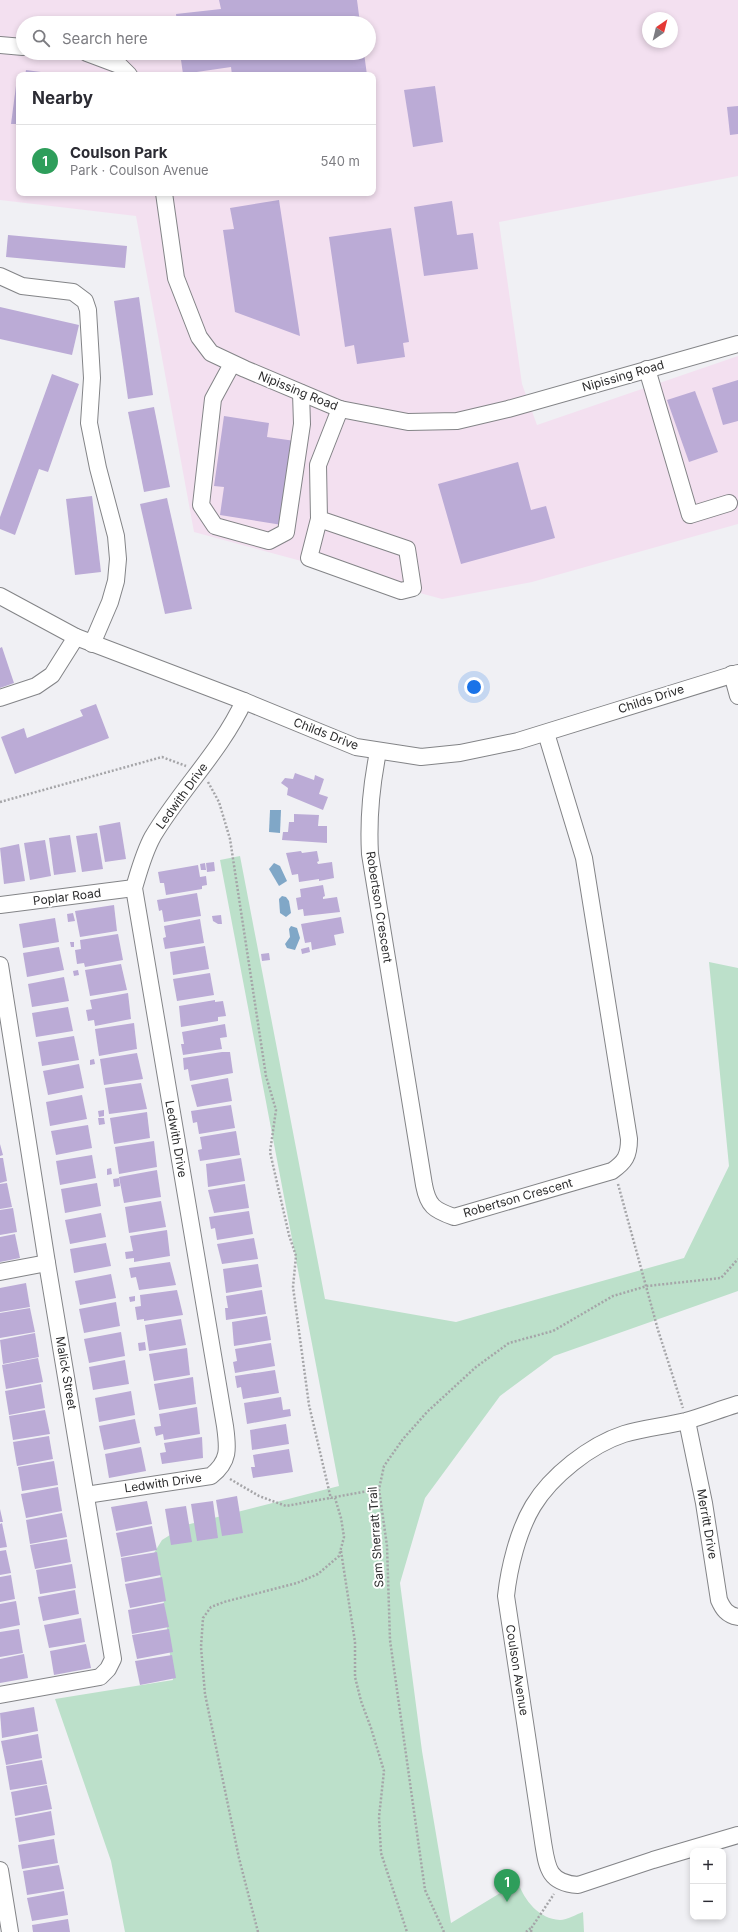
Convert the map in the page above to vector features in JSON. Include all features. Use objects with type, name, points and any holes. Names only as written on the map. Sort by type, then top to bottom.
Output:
[{"type":"street","points":[[0,45],[16,46]]},
{"type":"street","points":[[106,60],[119,65],[126,72]]},
{"type":"street","name":"Nipissing Road","points":[[164,196],[176,278],[199,337],[211,353],[232,364],[340,409],[408,422],[458,421],[738,344]]},
{"type":"street","points":[[0,276],[22,286],[72,292],[84,301],[88,310],[92,378],[89,422],[98,468],[116,536],[118,559],[116,581],[110,602],[92,644]]},
{"type":"street","points":[[232,364],[213,399],[201,505],[215,526],[269,541],[286,532],[302,424],[301,393]]},
{"type":"street","points":[[647,369],[690,515],[729,503]]},
{"type":"street","points":[[319,519],[407,549],[413,588],[401,591],[309,558],[319,519],[318,465],[340,409]]},
{"type":"street","name":"Childs Drive","points":[[0,596],[92,644],[244,701],[356,747],[378,752],[421,757],[460,753],[546,733],[735,674]]},
{"type":"street","points":[[0,698],[36,686],[52,675],[76,637]]},
{"type":"street","points":[[735,674],[738,696]]},
{"type":"street","name":"Ledwith Drive","points":[[86,1495],[211,1476],[223,1465],[228,1451],[228,1443],[134,888],[152,838],[168,812],[200,771],[233,724],[244,701]]},
{"type":"street","name":"Robertson Crescent","points":[[378,752],[371,788],[368,822],[370,854],[425,1190],[430,1205],[441,1212],[454,1217],[612,1171],[626,1159],[629,1151],[629,1139],[584,858],[546,733]]},
{"type":"street","name":"Poplar Road","points":[[0,905],[134,888]]},
{"type":"street","name":"Malick Street","points":[[0,965],[47,1263],[113,1659],[108,1669],[100,1676],[0,1695]]},
{"type":"street","points":[[0,1272],[47,1263]]},
{"type":"street","name":"Coulson Avenue","points":[[561,1882],[554,1877],[548,1869],[506,1596],[508,1576],[518,1542],[533,1507],[562,1472],[579,1457],[624,1434],[687,1421],[738,1404]]},
{"type":"street","name":"Merritt Drive","points":[[687,1421],[704,1502],[719,1600],[722,1608],[730,1616],[738,1617]]},
{"type":"street","points":[[561,1882],[578,1885],[652,1860],[738,1835]]},
{"type":"street","points":[[0,1870],[10,1932]]},
{"type":"path","points":[[0,802],[162,757],[200,771],[212,786],[219,802],[230,839],[266,1076],[276,1110],[270,1152],[289,1234],[296,1256],[293,1287],[309,1405],[333,1499],[342,1518],[344,1537],[339,1556],[318,1574],[297,1583],[224,1602],[211,1607],[203,1618],[201,1647],[205,1694],[239,1858],[258,1932]]},
{"type":"path","points":[[612,1171],[620,1190],[648,1286],[658,1330],[687,1421]]},
{"type":"path","name":"Sam Sherratt Trail","points":[[444,1932],[426,1890],[408,1775],[390,1640],[387,1546],[379,1489],[384,1466],[403,1439],[427,1412],[476,1367],[509,1343],[553,1331],[613,1296],[648,1286],[721,1278],[738,1259]]},
{"type":"path","points":[[216,1472],[259,1496],[286,1506],[333,1499],[379,1489]]},
{"type":"path","points":[[341,1546],[355,1642],[355,1677],[384,1771],[379,1817],[381,1853],[407,1932]]},
{"type":"path","points":[[526,1932],[532,1927],[561,1882]]},
{"type":"path","points":[[531,1932],[532,1927]]},
{"type":"shaded area","points":[[0,0],[738,0],[738,176],[499,222],[522,384],[537,425],[738,356],[738,524],[532,582],[442,599],[194,532],[136,216],[0,200]]},
{"type":"green space","points":[[240,856],[325,1299],[456,1322],[684,1258],[729,1166],[709,962],[738,968],[738,1291],[554,1356],[500,1396],[425,1498],[400,1583],[422,1751],[451,1923],[518,1882],[528,1902],[545,1916],[552,1919],[563,1920],[583,1912],[584,1932],[125,1932],[111,1861],[55,1699],[173,1680],[161,1579],[154,1553],[162,1540],[186,1525],[339,1486],[220,860]]},
{"type":"water","points":[[270,810],[281,810],[280,833],[269,832]]},
{"type":"water","points":[[274,863],[280,866],[287,881],[279,886],[269,869]]},
{"type":"water","points":[[282,896],[286,897],[289,901],[291,913],[286,917],[280,913],[279,899]]},
{"type":"water","points":[[291,926],[297,928],[300,938],[295,950],[287,948],[285,944],[290,937],[289,929]]},
{"type":"building","points":[[219,0],[357,0],[359,16],[176,16],[176,14],[221,9]]},
{"type":"building","points":[[181,60],[365,60],[367,72],[232,72],[231,67],[197,72],[183,72]]},
{"type":"building","points":[[26,70],[41,72],[26,72]]},
{"type":"building","points":[[16,86],[16,124],[11,124]]},
{"type":"building","points":[[435,86],[443,142],[413,147],[404,90]]},
{"type":"building","points":[[738,106],[738,134],[730,135],[727,107]]},
{"type":"building","points":[[279,200],[300,336],[235,312],[223,230],[234,229],[230,208]]},
{"type":"building","points":[[452,201],[457,235],[473,233],[478,269],[424,276],[414,207]]},
{"type":"building","points":[[391,228],[409,342],[403,343],[405,357],[357,364],[354,345],[345,347],[329,237]]},
{"type":"building","points":[[8,235],[127,246],[125,268],[6,257]]},
{"type":"building","points":[[139,297],[153,395],[128,399],[114,301]]},
{"type":"building","points":[[0,307],[79,325],[72,355],[0,339]]},
{"type":"building","points":[[52,374],[79,384],[48,472],[39,469],[15,535],[0,529],[0,517]]},
{"type":"building","points":[[738,380],[738,421],[723,425],[712,388]]},
{"type":"building","points":[[695,391],[718,452],[689,462],[667,400]]},
{"type":"building","points":[[154,407],[170,487],[144,492],[128,412]]},
{"type":"building","points":[[224,416],[269,423],[267,437],[295,441],[282,525],[220,515],[224,487],[214,486]]},
{"type":"building","points":[[518,462],[531,510],[546,506],[555,538],[461,564],[438,484]]},
{"type":"building","points":[[92,496],[101,572],[75,575],[66,499]]},
{"type":"building","points":[[167,498],[192,609],[165,614],[140,504]]},
{"type":"building","points":[[2,647],[14,683],[0,688],[0,648]]},
{"type":"building","points":[[96,704],[109,738],[15,774],[1,737],[24,728],[27,738],[83,716],[80,710]]},
{"type":"building","points":[[295,773],[314,780],[315,775],[324,779],[319,794],[328,797],[323,810],[287,795],[288,788],[281,783],[285,778],[293,779]]},
{"type":"building","points":[[294,814],[319,815],[318,826],[327,826],[327,843],[282,840],[283,832],[288,832],[289,822],[294,822]]},
{"type":"building","points":[[120,822],[126,859],[105,862],[99,826]]},
{"type":"building","points":[[97,833],[103,869],[82,872],[76,836]]},
{"type":"building","points":[[70,835],[76,872],[54,875],[49,838]]},
{"type":"building","points":[[45,840],[51,876],[30,880],[24,843]]},
{"type":"building","points":[[19,844],[25,881],[4,884],[0,848]]},
{"type":"building","points":[[301,851],[302,853],[317,851],[319,861],[317,862],[318,864],[332,862],[334,878],[319,881],[319,879],[299,882],[298,874],[292,875],[286,853]]},
{"type":"building","points":[[214,862],[215,871],[207,872],[206,863]]},
{"type":"building","points":[[205,863],[206,870],[201,870],[200,864]]},
{"type":"building","points":[[198,865],[200,877],[206,876],[207,885],[202,886],[202,889],[166,895],[164,883],[160,883],[158,872]]},
{"type":"building","points":[[323,885],[325,896],[323,899],[337,897],[340,912],[304,916],[303,909],[298,910],[296,898],[301,897],[300,889]]},
{"type":"building","points":[[197,893],[201,916],[164,922],[162,910],[159,911],[157,900]]},
{"type":"building","points":[[114,905],[117,931],[80,937],[75,911]]},
{"type":"building","points":[[73,913],[75,921],[68,922],[67,914]]},
{"type":"building","points":[[221,915],[222,924],[218,924],[213,921],[212,916]]},
{"type":"building","points":[[341,917],[344,933],[334,935],[336,945],[312,950],[311,942],[305,943],[301,924]]},
{"type":"building","points":[[55,918],[59,942],[23,948],[19,924]]},
{"type":"building","points":[[200,919],[204,943],[165,949],[163,938],[166,937],[164,926]]},
{"type":"building","points":[[118,934],[123,960],[85,967],[84,963],[77,964],[75,950],[81,949],[80,940]]},
{"type":"building","points":[[70,942],[74,942],[74,947],[71,947]]},
{"type":"building","points":[[205,946],[209,969],[173,975],[170,952]]},
{"type":"building","points":[[59,947],[64,970],[27,977],[23,953]]},
{"type":"building","points":[[309,947],[310,952],[302,954],[301,949]]},
{"type":"building","points":[[269,953],[270,960],[262,961],[261,954]]},
{"type":"building","points":[[121,964],[127,990],[90,996],[85,970]]},
{"type":"building","points":[[78,970],[79,975],[74,976],[73,971]]},
{"type":"building","points":[[210,973],[214,995],[177,1001],[173,979]]},
{"type":"building","points":[[64,977],[69,1001],[32,1007],[28,984]]},
{"type":"building","points":[[128,993],[131,1019],[95,1026],[94,1020],[88,1021],[86,1010],[92,1009],[90,1000]]},
{"type":"building","points":[[215,1000],[215,1002],[223,1001],[226,1016],[218,1017],[218,1021],[181,1027],[179,1006]]},
{"type":"building","points":[[68,1007],[73,1031],[36,1037],[32,1013]]},
{"type":"building","points":[[134,1023],[137,1049],[99,1056],[95,1029]]},
{"type":"building","points":[[225,1024],[227,1037],[220,1038],[222,1049],[183,1055],[181,1044],[184,1044],[182,1032]]},
{"type":"building","points":[[74,1036],[79,1060],[42,1066],[38,1042]]},
{"type":"building","points":[[230,1052],[233,1073],[190,1081],[188,1069],[184,1070],[183,1058]]},
{"type":"building","points":[[137,1053],[143,1079],[104,1085],[100,1059]]},
{"type":"building","points":[[94,1059],[95,1064],[90,1065],[90,1060]]},
{"type":"building","points":[[79,1064],[84,1088],[48,1095],[43,1071]]},
{"type":"building","points":[[228,1078],[232,1101],[197,1107],[191,1085]]},
{"type":"building","points":[[141,1083],[147,1109],[109,1114],[105,1088]]},
{"type":"building","points":[[82,1095],[87,1119],[50,1126],[46,1102]]},
{"type":"building","points":[[231,1105],[235,1128],[199,1134],[197,1122],[193,1123],[191,1111]]},
{"type":"building","points":[[104,1110],[104,1116],[99,1117],[98,1111]]},
{"type":"building","points":[[147,1112],[150,1138],[114,1144],[110,1118]]},
{"type":"building","points":[[98,1118],[104,1118],[105,1124],[99,1125]]},
{"type":"building","points":[[88,1125],[92,1148],[56,1155],[51,1131]]},
{"type":"building","points":[[236,1131],[240,1155],[200,1161],[198,1150],[202,1149],[200,1137]]},
{"type":"building","points":[[154,1141],[157,1167],[119,1174],[115,1147]]},
{"type":"building","points":[[0,1144],[3,1155],[0,1156]]},
{"type":"building","points":[[92,1155],[96,1178],[60,1185],[56,1161]]},
{"type":"building","points":[[0,1158],[3,1158],[7,1181],[0,1183]]},
{"type":"building","points":[[241,1158],[245,1181],[208,1187],[206,1164]]},
{"type":"building","points":[[111,1168],[112,1174],[107,1175],[107,1169]]},
{"type":"building","points":[[157,1170],[161,1197],[124,1203],[119,1177]]},
{"type":"building","points":[[119,1178],[120,1186],[114,1187],[113,1179]]},
{"type":"building","points":[[7,1183],[12,1207],[0,1209],[0,1184]]},
{"type":"building","points":[[97,1183],[101,1206],[65,1213],[61,1189]]},
{"type":"building","points":[[245,1184],[249,1208],[214,1213],[208,1190]]},
{"type":"building","points":[[161,1201],[166,1227],[129,1233],[125,1207]]},
{"type":"building","points":[[13,1208],[17,1232],[0,1235],[0,1210]]},
{"type":"building","points":[[249,1211],[253,1234],[217,1240],[215,1228],[211,1229],[209,1217]]},
{"type":"building","points":[[101,1213],[106,1237],[70,1244],[65,1220]]},
{"type":"building","points":[[167,1230],[170,1256],[134,1262],[134,1258],[126,1259],[125,1252],[133,1251],[130,1236]]},
{"type":"building","points":[[15,1234],[20,1258],[0,1262],[0,1237]]},
{"type":"building","points":[[254,1238],[258,1259],[222,1264],[217,1244]]},
{"type":"building","points":[[106,1243],[111,1266],[74,1273],[70,1249]]},
{"type":"building","points":[[170,1262],[176,1285],[139,1290],[136,1277],[131,1278],[129,1268]]},
{"type":"building","points":[[258,1264],[262,1287],[226,1293],[223,1269]]},
{"type":"building","points":[[111,1274],[116,1298],[80,1305],[75,1281]]},
{"type":"building","points":[[26,1283],[30,1307],[0,1312],[0,1288]]},
{"type":"building","points":[[177,1290],[183,1315],[144,1321],[144,1319],[137,1320],[135,1307],[141,1306],[140,1295]]},
{"type":"building","points":[[262,1290],[266,1314],[226,1320],[225,1308],[228,1308],[226,1296]]},
{"type":"building","points":[[135,1296],[135,1301],[130,1302],[129,1297]]},
{"type":"building","points":[[116,1302],[120,1326],[84,1333],[79,1309]]},
{"type":"building","points":[[30,1308],[35,1332],[0,1338],[0,1313]]},
{"type":"building","points":[[267,1316],[271,1340],[234,1346],[232,1322]]},
{"type":"building","points":[[181,1319],[186,1345],[149,1351],[145,1325]]},
{"type":"building","points":[[121,1332],[125,1356],[89,1363],[84,1339]]},
{"type":"building","points":[[35,1333],[39,1357],[3,1364],[0,1340]]},
{"type":"building","points":[[145,1342],[146,1350],[139,1351],[138,1343]]},
{"type":"building","points":[[271,1343],[275,1366],[235,1373],[233,1362],[237,1361],[235,1349]]},
{"type":"building","points":[[187,1348],[190,1375],[154,1381],[149,1354]]},
{"type":"building","points":[[38,1358],[43,1382],[6,1389],[2,1365]]},
{"type":"building","points":[[125,1360],[129,1384],[93,1390],[89,1367]]},
{"type":"building","points":[[275,1370],[279,1393],[243,1399],[241,1387],[237,1388],[235,1376]]},
{"type":"building","points":[[193,1377],[196,1404],[159,1410],[154,1384]]},
{"type":"building","points":[[41,1384],[45,1408],[9,1415],[5,1391]]},
{"type":"building","points":[[131,1391],[135,1415],[99,1422],[95,1398]]},
{"type":"building","points":[[281,1397],[283,1410],[290,1409],[291,1416],[247,1424],[244,1403]]},
{"type":"building","points":[[197,1407],[200,1434],[164,1440],[163,1434],[156,1436],[154,1427],[161,1426],[159,1414]]},
{"type":"building","points":[[45,1410],[50,1434],[13,1440],[9,1416]]},
{"type":"building","points":[[135,1419],[140,1443],[104,1450],[99,1426]]},
{"type":"building","points":[[286,1424],[289,1444],[252,1450],[250,1430]]},
{"type":"building","points":[[49,1436],[53,1459],[17,1466],[13,1442]]},
{"type":"building","points":[[202,1437],[203,1458],[162,1464],[160,1453],[166,1452],[164,1443]]},
{"type":"building","points":[[141,1447],[146,1471],[109,1478],[105,1454]]},
{"type":"building","points":[[289,1449],[293,1472],[253,1478],[251,1467],[255,1467],[253,1455]]},
{"type":"building","points":[[54,1461],[58,1485],[22,1491],[18,1467]]},
{"type":"building","points":[[58,1487],[62,1511],[26,1518],[21,1494]]},
{"type":"building","points":[[237,1496],[243,1533],[222,1536],[216,1500]]},
{"type":"building","points":[[147,1501],[152,1524],[116,1531],[111,1507]]},
{"type":"building","points":[[213,1501],[218,1538],[197,1541],[191,1504]]},
{"type":"building","points":[[186,1506],[192,1542],[171,1545],[165,1509]]},
{"type":"building","points":[[0,1509],[3,1522],[0,1522]]},
{"type":"building","points":[[62,1513],[67,1537],[30,1544],[26,1520]]},
{"type":"building","points":[[2,1523],[7,1547],[0,1548],[0,1524]]},
{"type":"building","points":[[152,1526],[157,1550],[121,1557],[116,1533]]},
{"type":"building","points":[[67,1539],[71,1562],[35,1569],[30,1545]]},
{"type":"building","points":[[6,1550],[11,1573],[0,1575],[0,1551]]},
{"type":"building","points":[[157,1552],[161,1575],[125,1582],[121,1558]]},
{"type":"building","points":[[72,1564],[76,1588],[40,1594],[36,1570]]},
{"type":"building","points":[[11,1575],[15,1599],[0,1602],[0,1577]]},
{"type":"building","points":[[162,1577],[166,1601],[130,1608],[125,1584]]},
{"type":"building","points":[[75,1590],[79,1614],[43,1621],[38,1597]]},
{"type":"building","points":[[16,1601],[20,1625],[0,1629],[0,1604]]},
{"type":"building","points":[[164,1603],[169,1627],[132,1634],[128,1610]]},
{"type":"building","points":[[81,1618],[85,1642],[49,1648],[44,1625]]},
{"type":"building","points":[[19,1629],[23,1653],[0,1657],[0,1632]]},
{"type":"building","points":[[169,1629],[173,1652],[137,1659],[132,1635]]},
{"type":"building","points":[[86,1644],[91,1668],[54,1675],[50,1651]]},
{"type":"building","points":[[24,1654],[28,1678],[0,1683],[0,1659]]},
{"type":"building","points":[[172,1655],[176,1678],[140,1685],[135,1661]]},
{"type":"building","points":[[34,1707],[38,1731],[2,1738],[0,1713]]},
{"type":"building","points":[[38,1734],[42,1758],[6,1765],[1,1741]]},
{"type":"building","points":[[42,1760],[47,1784],[10,1790],[6,1766]]},
{"type":"building","points":[[47,1785],[52,1809],[15,1816],[11,1792]]},
{"type":"building","points":[[51,1811],[55,1835],[19,1842],[15,1818]]},
{"type":"building","points":[[54,1839],[58,1863],[22,1869],[18,1845]]},
{"type":"building","points":[[59,1865],[64,1889],[27,1895],[23,1871]]},
{"type":"building","points":[[64,1891],[68,1915],[32,1921],[27,1898]]},
{"type":"building","points":[[68,1919],[70,1932],[33,1932],[32,1925]]},
{"type":"place","name":"Coulson Park","points":[[507,1902]]}]
